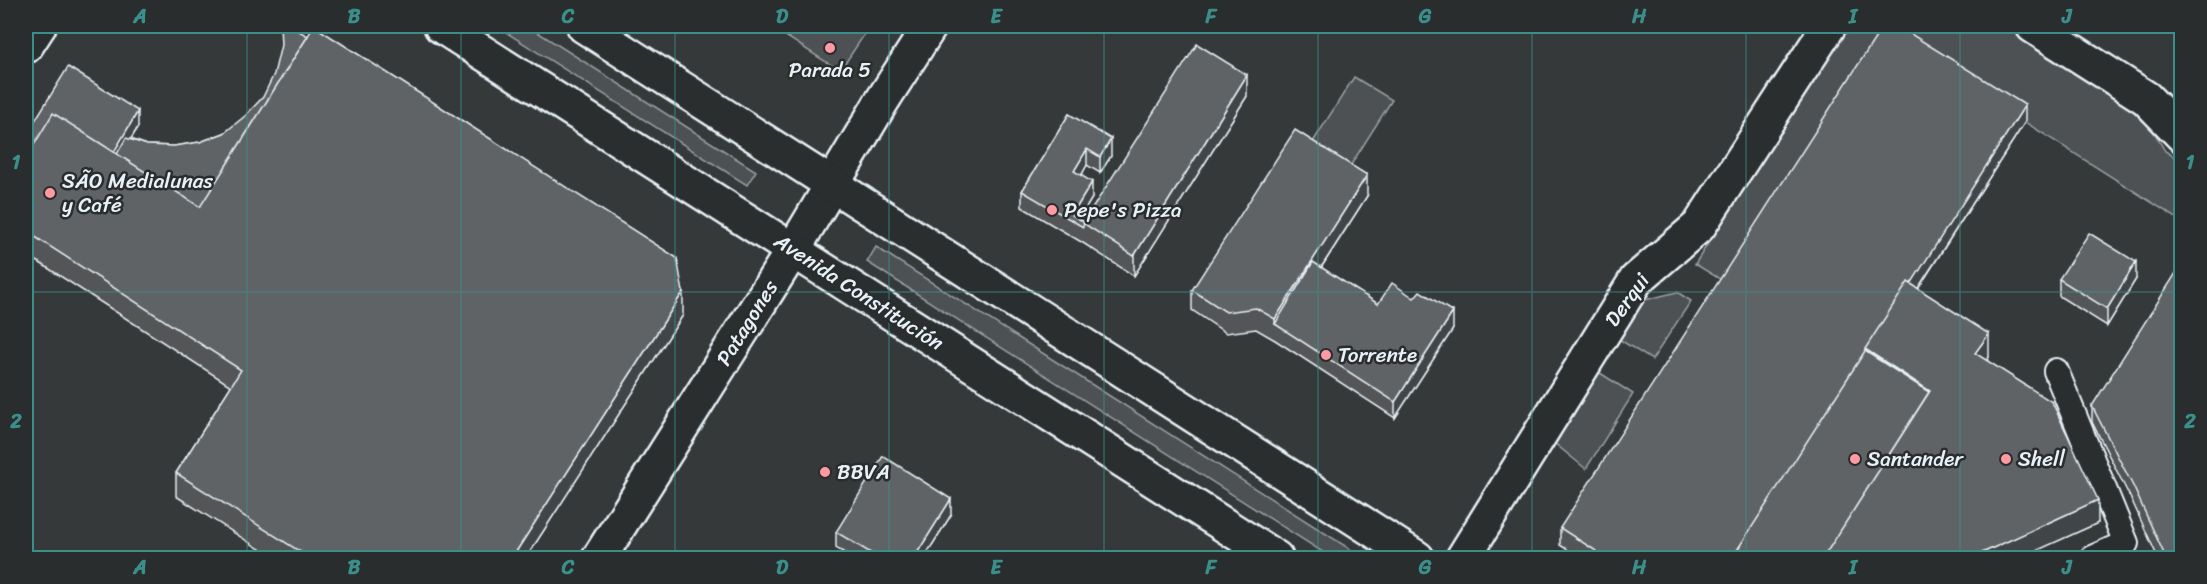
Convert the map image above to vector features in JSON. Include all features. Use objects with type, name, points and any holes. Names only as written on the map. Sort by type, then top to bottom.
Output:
[{"type":"main road","points":[[26,46],[39,26]]},
{"type":"main road","name":"Avenida Constitución","points":[[441,26],[1276,558]]},
{"type":"main road","points":[[584,26],[1417,558]]},
{"type":"main road","name":"Patagones","points":[[599,558],[793,250],[930,26]]},
{"type":"main road","name":"Derqui","points":[[1462,558],[1636,280],[1699,226],[1829,26]]},
{"type":"main road","points":[[2033,26],[2146,98],[2181,135]]},
{"type":"lane","points":[[2056,371],[2126,543],[2092,558]]},
{"type":"shaded area","points":[[496,26],[528,26],[756,171],[747,185]]},
{"type":"shaded area","name":"Parada 5","points":[[770,26],[870,26],[840,71]]},
{"type":"shaded area","points":[[1846,26],[2012,26],[2138,104],[2165,151],[2181,161],[2181,221],[2025,122],[1728,284],[1695,264]]},
{"type":"shaded area","points":[[1354,77],[1392,100],[1349,168],[1311,145]]},
{"type":"shaded area","points":[[876,247],[1364,558],[1332,558],[867,262]]},
{"type":"shaded area","points":[[1677,292],[1691,301],[1652,360],[1617,338],[1641,301]]},
{"type":"shaded area","points":[[1597,371],[1633,394],[1586,469],[1553,442]]},
{"type":"building","points":[[280,26],[290,26],[308,36],[200,207],[117,154],[126,138],[147,145],[174,146],[200,142],[224,133],[263,97],[274,74],[281,45]]},
{"type":"building","points":[[314,26],[677,258],[683,292],[512,558],[310,558],[176,473],[241,370],[26,231],[26,158],[53,113],[200,207]]},
{"type":"building","points":[[1883,26],[1898,26],[2025,105],[1911,284],[1908,282],[1732,558],[1607,558],[1560,528]]},
{"type":"building","points":[[1197,44],[1247,75],[1134,256],[1083,223]]},
{"type":"building","points":[[68,67],[138,111],[114,152],[53,113],[26,158],[26,135]]},
{"type":"building","points":[[1069,114],[1111,139],[1100,157],[1087,149],[1074,171],[1092,182],[1072,215],[1084,222],[1083,227],[1022,191]]},
{"type":"building","points":[[1295,130],[1367,175],[1275,319],[1256,308],[1226,312],[1192,290]]},
{"type":"building","points":[[2089,233],[2136,262],[2107,309],[2059,279]]},
{"type":"building","points":[[1313,262],[1378,304],[1392,283],[1414,298],[1420,291],[1453,312],[1395,402],[1275,324]]},
{"type":"building","points":[[2181,265],[2181,544],[2172,558],[2166,558],[2133,486],[2092,406]]},
{"type":"building","points":[[1908,282],[1989,334],[1975,353],[2052,402],[2098,500],[1971,558],[1823,558],[1930,391],[1865,349]]},
{"type":"building","name":"Santander","points":[[1865,351],[1929,392],[1823,558],[1732,558]]},
{"type":"building","points":[[883,456],[951,499],[914,558],[879,558],[836,532]]},
{"type":"building","points":[[2181,544],[2181,558],[2172,558]]},
{"type":"place","name":"Parada 5","points":[[830,48]]},
{"type":"place","name":"SÃO Medialunas y Café","points":[[50,193]]},
{"type":"place","name":"Pepe's Pizza","points":[[1052,210]]},
{"type":"place","name":"Torrente","points":[[1326,355]]},
{"type":"place","name":"Santander","points":[[1855,459]]},
{"type":"place","name":"Shell","points":[[2006,459]]},
{"type":"place","name":"BBVA","points":[[825,472]]}]
